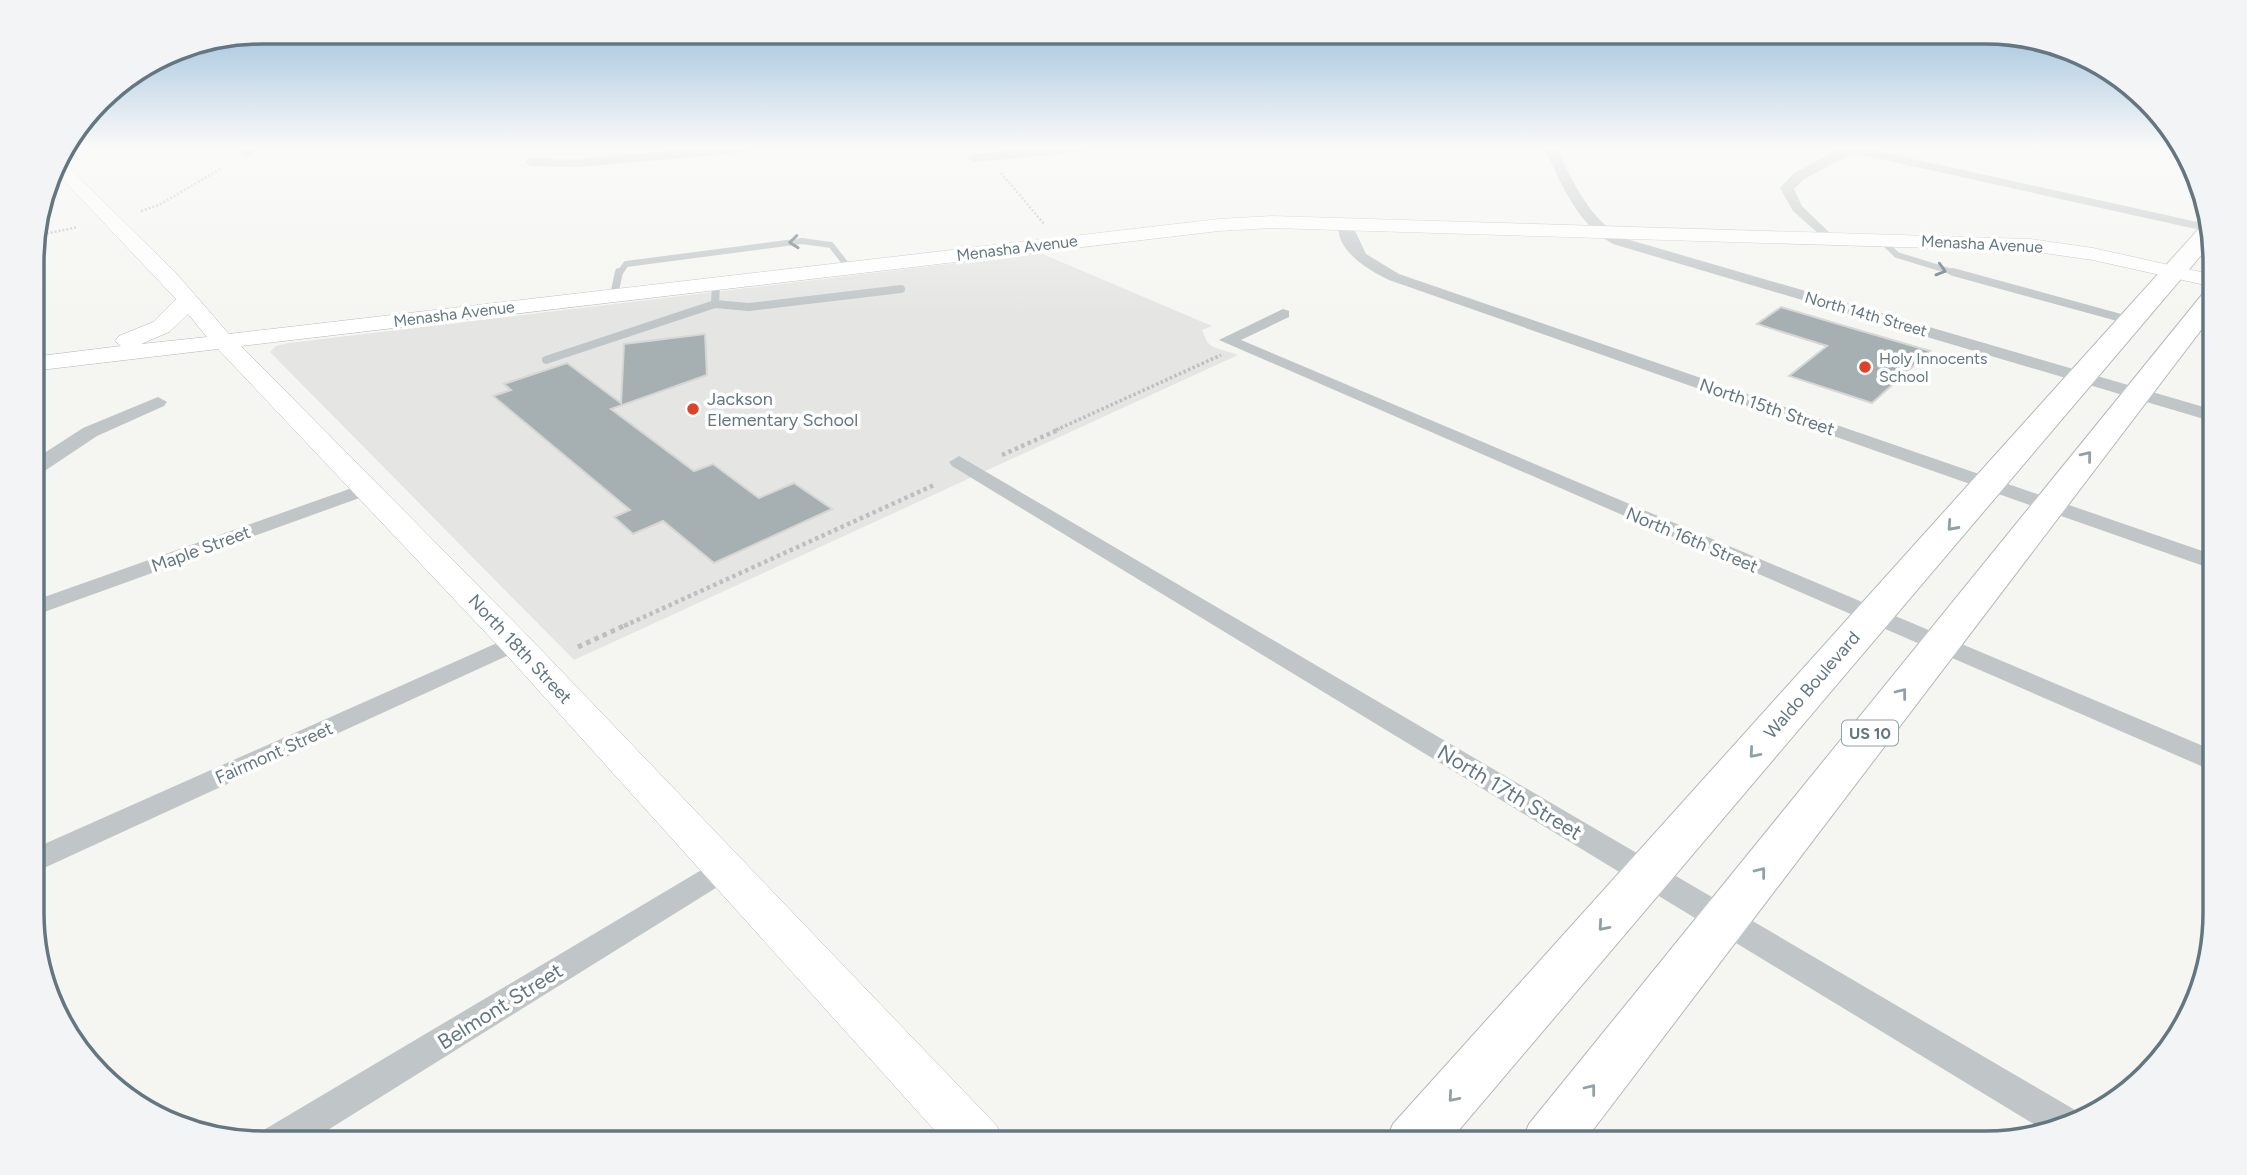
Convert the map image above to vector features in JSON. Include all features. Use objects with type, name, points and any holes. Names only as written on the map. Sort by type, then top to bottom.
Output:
[{"type":"main road","name":"Waldo Boulevard","points":[[1424,1131],[2202,241]]},
{"type":"main road","name":"US 10","points":[[1558,1131],[2048,505],[2203,314]]},
{"type":"street","name":"North 18th Street","points":[[96,203],[168,275],[186,300],[223,341],[369,488],[515,643],[968,1131]]},
{"type":"street","points":[[1579,203],[1587,217],[1600,231]]},
{"type":"street","points":[[1795,203],[1828,238]]},
{"type":"street","points":[[2095,203],[2200,226]]},
{"type":"street","name":"Menasha Avenue","points":[[44,362],[614,295],[716,294],[849,268],[1219,225],[1345,223],[2050,247],[2203,279]]},
{"type":"street","name":"North 15th Street","points":[[1345,223],[1349,243],[1355,253],[1368,264],[1394,277],[2203,559]]},
{"type":"street","name":"North 14th Street","points":[[1600,231],[1640,248],[2203,413]]},
{"type":"street","points":[[61,360],[162,328],[176,318],[186,300]]},
{"type":"street","name":"North 16th Street","points":[[1283,314],[1227,340],[2203,757]]},
{"type":"street","points":[[44,463],[90,432],[158,402]]},
{"type":"street","name":"North 17th Street","points":[[959,462],[2058,1119]]},
{"type":"street","name":"Maple Street","points":[[44,605],[369,488]]},
{"type":"street","name":"Fairmont Street","points":[[44,857],[515,643]]},
{"type":"street","name":"Belmont Street","points":[[295,1131],[725,868]]},
{"type":"lane","points":[[614,295],[620,270],[626,264],[802,241],[825,240],[836,247],[849,268]]},
{"type":"lane","points":[[1881,240],[1895,254],[1911,261],[2132,321]]},
{"type":"lane","points":[[546,360],[716,294],[749,307],[901,289]]},
{"type":"path","points":[[141,211],[163,203]]},
{"type":"path","points":[[1026,203],[1050,231]]},
{"type":"path","points":[[46,233],[78,226]]},
{"type":"path","points":[[1002,454],[1227,352]]},
{"type":"path","points":[[578,647],[934,485]]},
{"type":"shaded area","points":[[1040,253],[1212,326],[1202,330],[1207,342],[1213,347],[1238,355],[574,660],[270,352],[276,346],[289,343]]},
{"type":"building","points":[[1781,307],[1930,351],[1872,403],[1789,376],[1827,346],[1757,324]]},
{"type":"building","points":[[705,334],[707,375],[611,409],[694,471],[713,464],[759,498],[794,483],[832,509],[714,563],[663,521],[633,534],[614,517],[630,510],[493,396],[511,390],[504,384],[567,363],[621,403],[624,344]]},
{"type":"place","name":"Holy Innocents School","points":[[1865,367]]},
{"type":"place","name":"Jackson Elementary School","points":[[693,409]]}]
